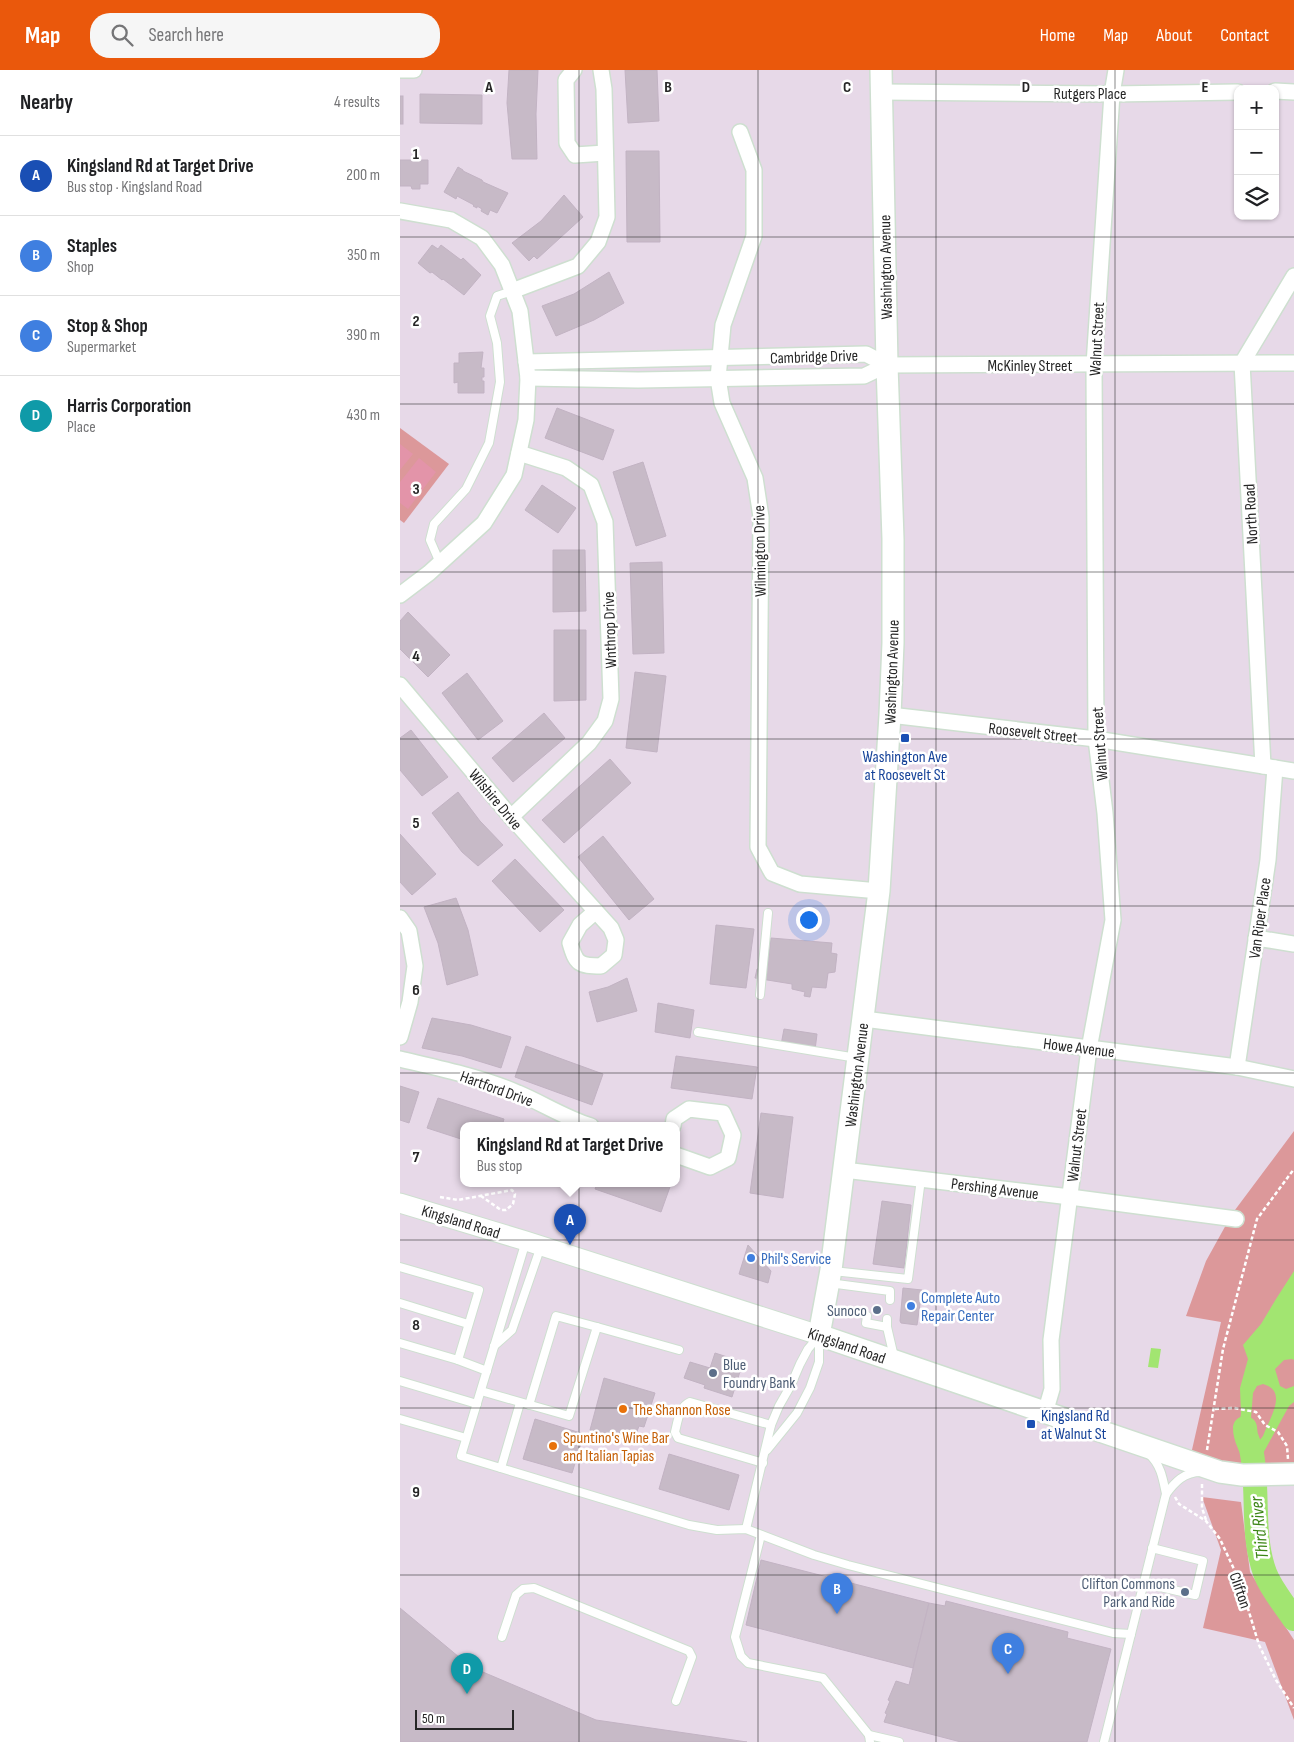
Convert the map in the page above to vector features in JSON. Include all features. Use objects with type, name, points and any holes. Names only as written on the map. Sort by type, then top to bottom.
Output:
[{"type":"main road","name":"Washington Avenue","points":[[830,1277],[879,891],[890,715],[893,643],[893,539],[887,365],[881,70]]},
{"type":"main road","points":[[819,1335],[830,1277]]},
{"type":"main road","name":"Kingsland Road","points":[[819,1335],[1140,1446],[1211,1476],[1252,1476],[1291,1469]]},
{"type":"street","points":[[400,70],[414,70]]},
{"type":"street","points":[[574,70],[566,80],[567,143],[575,154],[605,153]]},
{"type":"street","points":[[512,291],[578,266],[598,242],[607,217],[604,90],[601,70]]},
{"type":"street","name":"Walnut Street","points":[[1045,1413],[1051,1393],[1051,1340],[1088,1049],[1113,920],[1105,813],[1096,739],[1094,365],[1112,94],[1116,70]]},
{"type":"street","points":[[1279,91],[1294,92]]},
{"type":"street","name":"Rutgers Place","points":[[882,92],[1112,94],[1234,92]]},
{"type":"street","name":"Wilmington Drive","points":[[740,132],[754,170],[754,236],[723,325],[718,378],[722,403],[755,478],[762,517],[758,847],[772,872],[800,884],[879,891]]},
{"type":"street","points":[[400,211],[452,220],[482,238],[502,265],[520,311],[528,378],[526,420],[514,475],[484,523],[440,563],[400,595]]},
{"type":"street","points":[[1242,363],[1294,276]]},
{"type":"street","name":"Cambridge Drive","points":[[526,362],[719,359],[866,354],[887,365]]},
{"type":"street","name":"North Road","points":[[1242,363],[1269,767]]},
{"type":"street","name":"McKinley Street","points":[[887,365],[1294,363]]},
{"type":"street","name":"Cambridge Drive","points":[[528,378],[638,380],[864,376],[887,365]]},
{"type":"street","name":"Wnthrop Drive","points":[[511,817],[589,743],[604,721],[611,700],[605,522],[601,507],[591,485],[566,468],[519,453]]},
{"type":"street","name":"Wilshire Drive","points":[[400,684],[511,817],[596,911]]},
{"type":"street","name":"Roosevelt Street","points":[[890,715],[1096,739],[1294,771]]},
{"type":"street","name":"Van Riper Place","points":[[1238,1068],[1268,860],[1269,767]]},
{"type":"street","points":[[400,918],[409,931],[416,966],[410,1002],[400,1037]]},
{"type":"street","points":[[1256,938],[1294,944]]},
{"type":"street","name":"Howe Avenue","points":[[864,1019],[1238,1068],[1294,1079]]},
{"type":"street","name":"Hartford Drive","points":[[400,1059],[458,1073],[516,1092],[580,1122]]},
{"type":"street","points":[[674,1122],[674,1119],[690,1109],[723,1113],[733,1135],[728,1158],[710,1168],[680,1157]]},
{"type":"street","name":"Pershing Avenue","points":[[844,1170],[1236,1219]]},
{"type":"street","name":"Kingsland Road","points":[[400,1203],[534,1243],[819,1335]]},
{"type":"lane","points":[[440,563],[430,540],[434,524],[466,488],[489,443],[500,382],[497,343],[490,316],[497,296],[512,291]]},
{"type":"lane","points":[[760,995],[768,913]]},
{"type":"lane","points":[[698,1032],[859,1058]]},
{"type":"lane","points":[[830,1277],[908,1278],[921,1179]]},
{"type":"lane","points":[[494,1346],[512,1330],[534,1243]]},
{"type":"lane","points":[[534,1243],[494,1346],[461,1456],[689,1524],[717,1530],[746,1529],[814,1555],[848,1565],[1113,1633],[1130,1634]]},
{"type":"lane","points":[[400,1267],[479,1290],[458,1360]]},
{"type":"lane","points":[[830,1277],[870,1292],[890,1291],[890,1300]]},
{"type":"lane","points":[[400,1303],[468,1324]]},
{"type":"lane","points":[[529,1405],[556,1316],[679,1350]]},
{"type":"lane","points":[[868,1316],[866,1323],[876,1321],[887,1323],[894,1362]]},
{"type":"lane","points":[[480,1391],[570,1416],[597,1327]]},
{"type":"lane","points":[[746,1529],[771,1425],[778,1406],[791,1385],[808,1349],[819,1335]]},
{"type":"lane","points":[[766,1451],[797,1413],[810,1388],[820,1362],[819,1335]]},
{"type":"lane","points":[[400,1343],[458,1360],[487,1371]]},
{"type":"lane","points":[[400,1381],[477,1404]]},
{"type":"lane","points":[[763,1463],[678,1438],[675,1432],[684,1404],[690,1402],[771,1425]]},
{"type":"lane","points":[[501,1468],[520,1403]]},
{"type":"lane","points":[[400,1419],[466,1438]]},
{"type":"lane","points":[[1140,1446],[1154,1458],[1161,1471],[1166,1494]]},
{"type":"lane","points":[[1104,1742],[1166,1494],[1176,1480],[1194,1472],[1211,1476]]},
{"type":"lane","points":[[761,1534],[735,1637],[741,1656],[748,1663],[823,1678],[869,1738],[899,1742]]},
{"type":"lane","points":[[1143,1584],[1195,1595],[1203,1561],[1152,1548]]},
{"type":"lane","points":[[502,1637],[516,1595],[523,1589],[534,1588],[689,1651],[692,1657],[676,1701]]},
{"type":"path","points":[[1207,1454],[1223,1349],[1257,1219],[1294,1169]]},
{"type":"path","points":[[435,1197],[458,1200],[512,1190],[515,1194],[513,1204],[506,1210],[501,1210],[481,1196]]},
{"type":"path","points":[[1215,1409],[1234,1408],[1256,1412],[1265,1425],[1278,1432],[1287,1446],[1291,1469]]},
{"type":"path","points":[[1206,1522],[1202,1502],[1211,1476]]},
{"type":"path","name":"Clifton","points":[[1172,1486],[1179,1504],[1206,1522],[1220,1539],[1234,1567],[1259,1645],[1276,1680],[1294,1708]]},
{"type":"shaded area","points":[[400,428],[449,464],[404,523],[400,520]]},
{"type":"shaded area","points":[[400,444],[413,454],[400,470]]},
{"type":"shaded area","points":[[419,458],[436,472],[408,509],[400,503],[400,482]]},
{"type":"shaded area","points":[[1294,1131],[1294,1474],[1262,1476],[1262,1461],[1244,1462],[1242,1475],[1189,1463],[1221,1322],[1186,1316],[1206,1261],[1232,1214]]},
{"type":"shaded area","points":[[1294,1271],[1294,1360],[1284,1360],[1275,1369],[1280,1386],[1286,1389],[1294,1386],[1294,1402],[1289,1406],[1260,1459],[1246,1458],[1245,1448],[1240,1442],[1239,1429],[1241,1413],[1240,1388],[1248,1359],[1243,1345],[1261,1324]],"holes":[[[1263,1384],[1271,1388],[1275,1393],[1275,1406],[1263,1436],[1256,1442],[1250,1431],[1253,1393],[1257,1386]]]},
{"type":"shaded area","points":[[1151,1348],[1161,1349],[1158,1368],[1148,1367]]},
{"type":"shaded area","points":[[1202,1497],[1241,1502],[1250,1572],[1294,1640],[1294,1720],[1265,1642],[1203,1628],[1221,1550]]},
{"type":"building","points":[[509,70],[538,70],[536,114],[537,159],[512,159],[507,103]]},
{"type":"building","points":[[625,70],[657,70],[659,121],[628,123]]},
{"type":"building","points":[[420,94],[482,95],[482,124],[420,123]]},
{"type":"building","points":[[400,96],[403,96],[403,124],[400,124]]},
{"type":"building","points":[[626,151],[659,151],[660,242],[627,242]]},
{"type":"building","points":[[400,160],[428,160],[428,184],[420,184],[420,189],[412,189],[411,186],[400,186]]},
{"type":"building","points":[[458,167],[483,182],[508,193],[497,213],[490,210],[488,215],[477,206],[477,208],[457,196],[456,199],[444,192]]},
{"type":"building","points":[[564,195],[583,217],[537,259],[534,256],[529,261],[512,243],[541,221]]},
{"type":"building","points":[[432,245],[438,249],[441,245],[461,260],[463,258],[481,275],[464,295],[418,263]]},
{"type":"building","points":[[609,272],[624,303],[594,320],[556,336],[542,306],[574,294]]},
{"type":"building","points":[[483,352],[481,368],[484,368],[482,381],[484,381],[484,393],[458,393],[458,382],[454,383],[454,363],[459,363],[459,353]]},
{"type":"building","points":[[557,408],[614,430],[603,460],[545,438]]},
{"type":"building","points":[[643,462],[666,536],[636,546],[613,472]]},
{"type":"building","points":[[542,485],[576,508],[558,533],[525,510]]},
{"type":"building","points":[[553,550],[585,550],[586,611],[553,612]]},
{"type":"building","points":[[662,562],[664,653],[633,654],[630,563]]},
{"type":"building","points":[[408,612],[450,655],[428,677],[400,649],[400,621]]},
{"type":"building","points":[[554,630],[586,630],[586,700],[554,701]]},
{"type":"building","points":[[635,672],[666,676],[657,752],[626,748]]},
{"type":"building","points":[[467,673],[503,721],[478,740],[442,693]]},
{"type":"building","points":[[544,713],[565,738],[513,782],[492,758]]},
{"type":"building","points":[[411,730],[448,777],[422,796],[400,770],[400,738]]},
{"type":"building","points":[[610,759],[631,783],[564,843],[542,820]]},
{"type":"building","points":[[458,792],[480,821],[503,845],[478,866],[462,852],[432,813]]},
{"type":"building","points":[[400,834],[436,874],[412,895],[400,882]]},
{"type":"building","points":[[603,836],[654,899],[629,920],[578,857]]},
{"type":"building","points":[[515,859],[564,910],[540,932],[492,881]]},
{"type":"building","points":[[456,898],[468,930],[478,975],[447,985],[438,943],[424,907]]},
{"type":"building","points":[[716,925],[754,929],[746,988],[710,984]]},
{"type":"building","points":[[771,938],[832,943],[831,953],[837,954],[835,972],[828,973],[826,988],[812,987],[810,997],[804,996],[805,992],[792,989],[792,984],[755,978],[757,969],[767,970]]},
{"type":"building","points":[[627,978],[637,1011],[597,1022],[589,992],[608,987]]},
{"type":"building","points":[[658,1003],[694,1010],[690,1038],[655,1032]]},
{"type":"building","points":[[432,1018],[471,1025],[511,1037],[501,1068],[462,1056],[422,1048]]},
{"type":"building","points":[[784,1029],[817,1034],[815,1050],[781,1045]]},
{"type":"building","points":[[526,1046],[603,1074],[592,1105],[515,1077]]},
{"type":"building","points":[[676,1056],[757,1067],[752,1099],[671,1088]]},
{"type":"building","points":[[400,1086],[419,1092],[409,1123],[400,1120]]},
{"type":"building","points":[[438,1098],[504,1119],[503,1122],[460,1122],[460,1139],[427,1128]]},
{"type":"building","points":[[761,1113],[793,1117],[783,1198],[750,1193]]},
{"type":"building","points":[[596,1187],[670,1187],[661,1212],[595,1189]]},
{"type":"building","points":[[882,1201],[911,1205],[904,1268],[873,1264]]},
{"type":"building","name":"Phil's Service","points":[[748,1245],[771,1271],[768,1283],[739,1274]]},
{"type":"building","name":"Complete Auto Repair Center","points":[[903,1288],[922,1290],[917,1325],[901,1323],[900,1321]]},
{"type":"building","name":"Blue Foundry Bank","points":[[715,1353],[743,1362],[732,1397],[704,1388],[705,1385],[684,1378],[690,1362],[710,1368]]},
{"type":"building","name":"The Shannon Rose","points":[[604,1378],[655,1393],[644,1427],[639,1426],[633,1442],[590,1430]]},
{"type":"building","name":"Spuntino's Wine Bar and Italian Tapias","points":[[535,1419],[584,1434],[572,1473],[523,1459]]},
{"type":"building","points":[[669,1454],[739,1475],[729,1510],[659,1489]]},
{"type":"building","points":[[761,1560],[929,1603],[913,1668],[746,1625]]},
{"type":"building","points":[[946,1601],[1068,1632],[1067,1638],[1111,1649],[1087,1742],[961,1742],[884,1722],[887,1714],[885,1713],[890,1701],[888,1700],[896,1681],[909,1685],[929,1603],[945,1606]]},
{"type":"building","points":[[400,1608],[471,1667],[596,1720],[747,1742],[400,1742]]},
{"type":"waterway","name":"Third River","points":[[1245,1428],[1254,1468],[1258,1544],[1261,1559],[1271,1585],[1294,1619]]},
{"type":"place","name":"Washington Ave at Roosevelt St","points":[[905,738]]},
{"type":"place","name":"Kingsland Rd at Target Drive","points":[[570,1245]]},
{"type":"place","name":"Phil's Service","points":[[751,1258]]},
{"type":"place","name":"Complete Auto Repair Center","points":[[911,1306]]},
{"type":"place","name":"Sunoco","points":[[877,1310]]},
{"type":"place","name":"Blue Foundry Bank","points":[[713,1373]]},
{"type":"place","name":"The Shannon Rose","points":[[623,1409]]},
{"type":"place","name":"Kingsland Rd at Walnut St","points":[[1031,1424]]},
{"type":"place","name":"Spuntino's Wine Bar and Italian Tapias","points":[[553,1446]]},
{"type":"place","name":"Clifton Commons Park and Ride","points":[[1185,1592]]},
{"type":"place","name":"Staples","points":[[837,1614]]},
{"type":"place","name":"Stop & Shop","points":[[1008,1674]]},
{"type":"place","name":"Harris Corporation","points":[[467,1694]]}]
